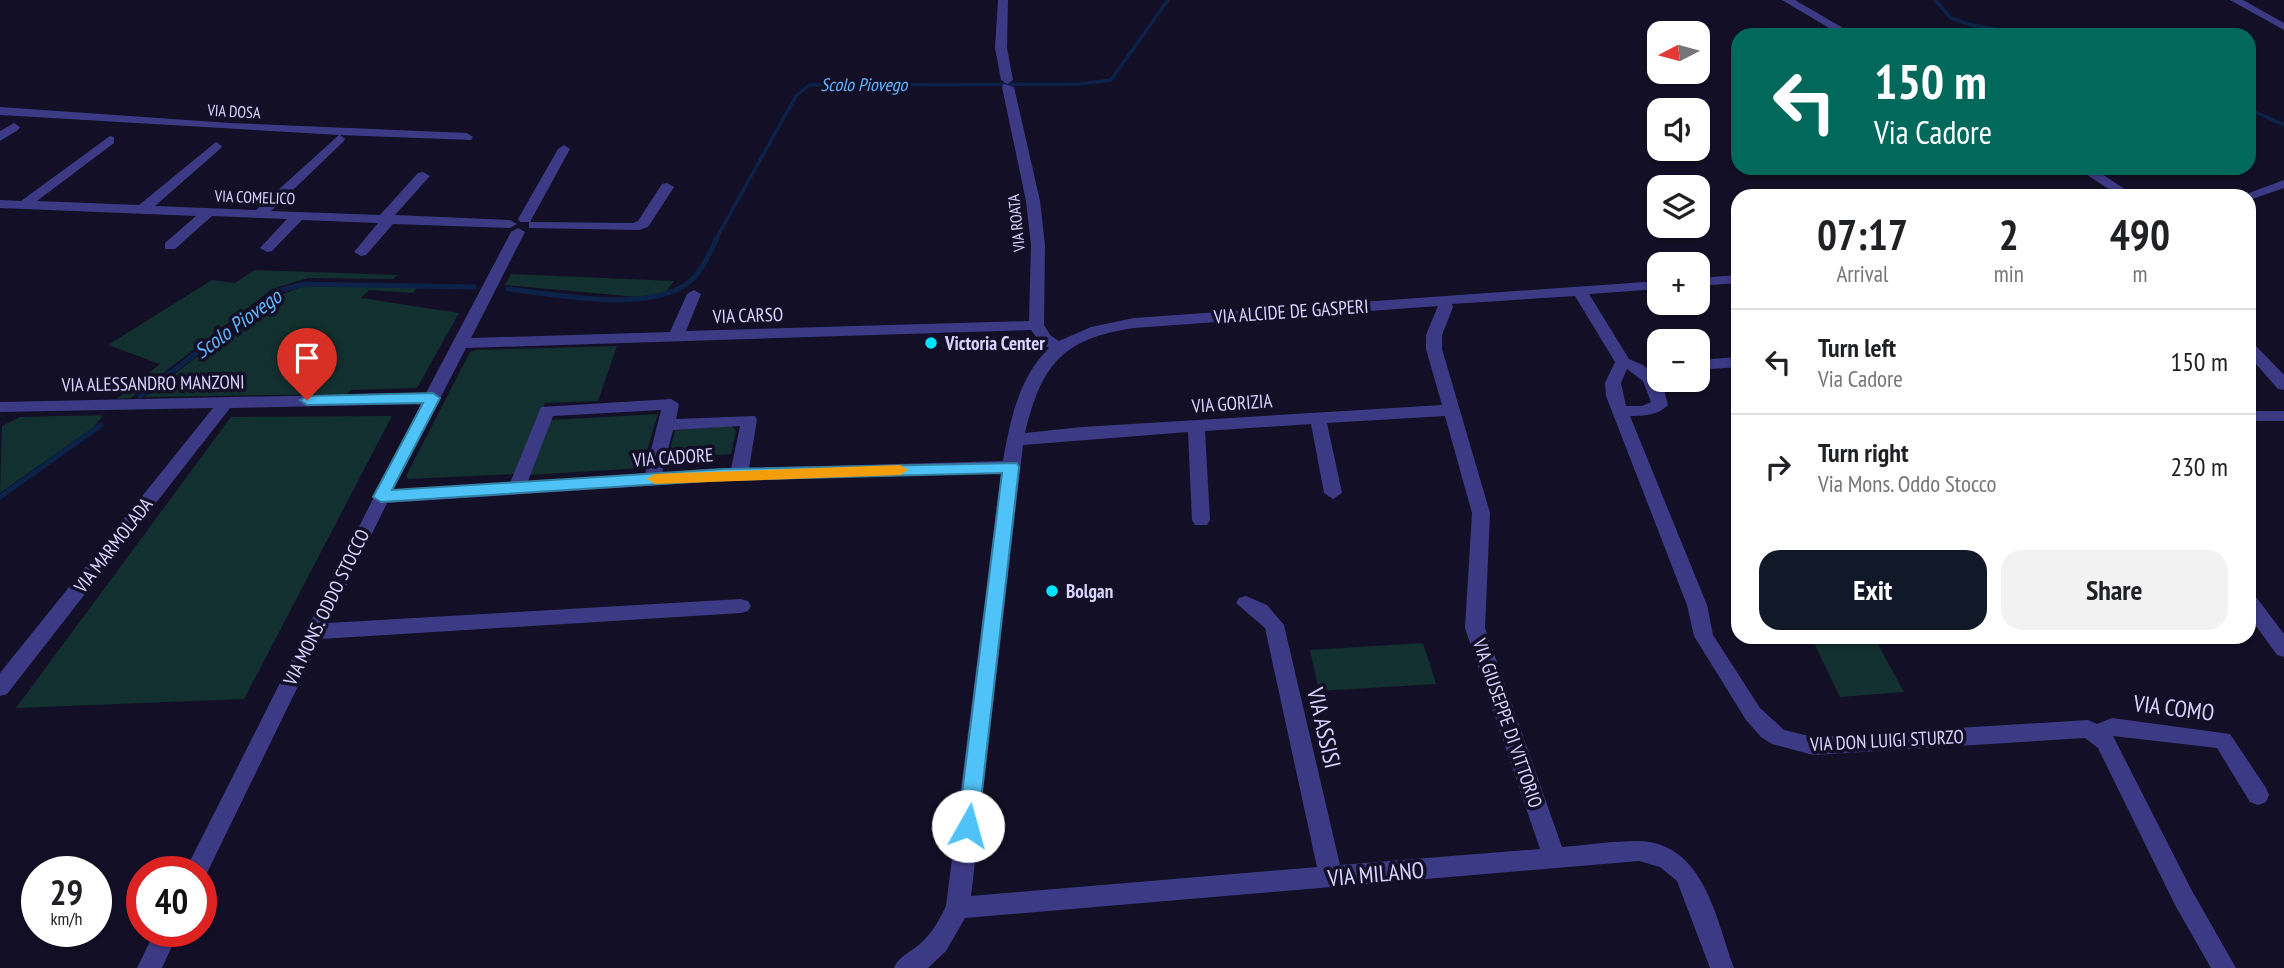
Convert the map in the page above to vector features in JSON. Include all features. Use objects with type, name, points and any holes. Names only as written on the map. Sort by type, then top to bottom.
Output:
[{"type":"street","name":"VIA ROATA","points":[[1003,0],[1001,48],[1033,201],[1038,245],[1036,325]]},
{"type":"street","points":[[1787,0],[1838,28]]},
{"type":"street","points":[[2235,0],[2284,27]]},
{"type":"street","name":"VIA DOSA","points":[[0,111],[230,127],[467,137]]},
{"type":"street","points":[[0,137],[14,127]]},
{"type":"street","points":[[260,214],[339,139]]},
{"type":"street","points":[[24,205],[110,140]]},
{"type":"street","points":[[142,210],[216,146]]},
{"type":"street","points":[[522,225],[564,149]]},
{"type":"street","points":[[2095,175],[2117,189]]},
{"type":"street","points":[[361,252],[423,176]]},
{"type":"street","points":[[2256,193],[2284,184]]},
{"type":"street","name":"VIA COMELICO","points":[[0,204],[522,225],[638,226],[667,187]]},
{"type":"street","points":[[170,246],[209,212]]},
{"type":"street","points":[[267,248],[298,216]]},
{"type":"street","name":"VIA MONS. ODDO STOCCO","points":[[204,856],[381,497],[522,225]]},
{"type":"street","points":[[1710,281],[1731,280]]},
{"type":"street","name":"VIA ALCIDE DE GASPERI","points":[[958,908],[1011,467],[1016,440],[1037,374],[1059,347],[1094,330],[1134,323],[1647,286]]},
{"type":"street","points":[[1580,292],[1632,366],[1654,384],[1660,405],[1644,411],[1619,411]]},
{"type":"street","points":[[676,337],[694,294]]},
{"type":"street","name":"VIA GIUSEPPE DI VITTORIO","points":[[1442,300],[1446,307],[1433,341],[1450,410],[1481,513],[1483,538],[1473,607],[1475,628],[1555,859]]},
{"type":"street","points":[[1036,325],[1044,338],[1059,347]]},
{"type":"street","name":"VIA CARSO","points":[[462,343],[1036,325]]},
{"type":"street","points":[[2256,354],[2284,385]]},
{"type":"street","points":[[1710,364],[1731,363]]},
{"type":"street","points":[[1632,366],[1647,367]]},
{"type":"street","name":"VIA DON LUIGI STURZO","points":[[1632,366],[1612,389],[1619,411],[1697,605],[1704,636],[1753,714],[1768,731],[1790,743],[1813,746],[2079,729],[2100,736]]},
{"type":"street","name":"VIA ALESSANDRO MANZONI","points":[[3,409],[433,398]]},
{"type":"street","name":"VIA MARMOLADA","points":[[0,688],[226,402]]},
{"type":"street","points":[[517,488],[547,411],[671,404],[652,479]]},
{"type":"street","name":"VIA GORIZIA","points":[[1016,440],[1450,410]]},
{"type":"street","points":[[2256,416],[2284,416]]},
{"type":"street","points":[[1318,418],[1333,494]]},
{"type":"street","points":[[666,425],[749,420],[739,474]]},
{"type":"street","points":[[1196,426],[1201,520]]},
{"type":"street","name":"VIA CADORE","points":[[381,497],[739,474],[1011,467]]},
{"type":"street","name":"VIA ASSISI","points":[[1246,603],[1261,610],[1274,625],[1331,878]]},
{"type":"street","points":[[313,632],[741,606]]},
{"type":"street","points":[[2256,611],[2284,649]]},
{"type":"street","name":"VIA COMO","points":[[2100,736],[2104,730],[2112,727],[2223,740],[2258,795]]},
{"type":"street","points":[[2100,736],[2183,897],[2224,968]]},
{"type":"street","name":"VIA MILANO","points":[[958,908],[1639,851],[1674,861],[1683,869],[1690,881],[1722,968]]},
{"type":"street","points":[[906,968],[924,959],[944,936],[958,908]]},
{"type":"street","points":[[149,968],[159,947]]},
{"type":"green space","points":[[254,270],[397,275],[394,279],[308,278],[272,289],[131,398],[116,399],[160,364],[108,345],[212,280],[235,283]]},
{"type":"green space","points":[[511,274],[674,281],[665,293],[637,297],[505,285]]},
{"type":"green space","points":[[304,286],[418,287],[413,293],[369,290],[361,298],[459,313],[417,388],[351,390],[347,394],[144,397],[276,297]]},
{"type":"green space","points":[[617,346],[598,401],[545,403],[518,474],[408,479],[406,476],[470,352]]},
{"type":"green space","points":[[658,414],[642,468],[530,475],[550,420]]},
{"type":"green space","points":[[103,415],[94,427],[0,493],[2,426],[20,417]]},
{"type":"green space","points":[[392,416],[244,699],[16,708],[231,417]]},
{"type":"green space","points":[[732,426],[736,431],[731,454],[668,458],[675,430]]},
{"type":"green space","points":[[1423,643],[1436,684],[1319,691],[1310,650]]},
{"type":"green space","points":[[1814,644],[1878,644],[1904,692],[1840,697]]},
{"type":"waterway","name":"Scolo Piovego","points":[[716,239],[796,96],[809,85],[1079,84],[1111,80],[1168,0]]},
{"type":"waterway","points":[[1935,0],[1951,18],[1988,28]]},
{"type":"waterway","points":[[2256,112],[2284,125]]},
{"type":"waterway","name":"Scolo Piovego","points":[[508,289],[607,300],[659,296],[680,288],[696,275],[717,238]]},
{"type":"waterway","name":"Scolo Piovego","points":[[140,396],[278,291],[304,284],[474,287]]},
{"type":"waterway","name":"Scolo Piovego","points":[[0,497],[101,425]]},
{"type":"slow traffic","points":[[655,479],[900,470]]},
{"type":"place","name":"Victoria Center","points":[[931,343]]},
{"type":"place","name":"Bolgan","points":[[1052,591]]},
{"type":"route","points":[[307,400],[433,398],[381,497],[723,475],[1011,467],[968,826]]}]
